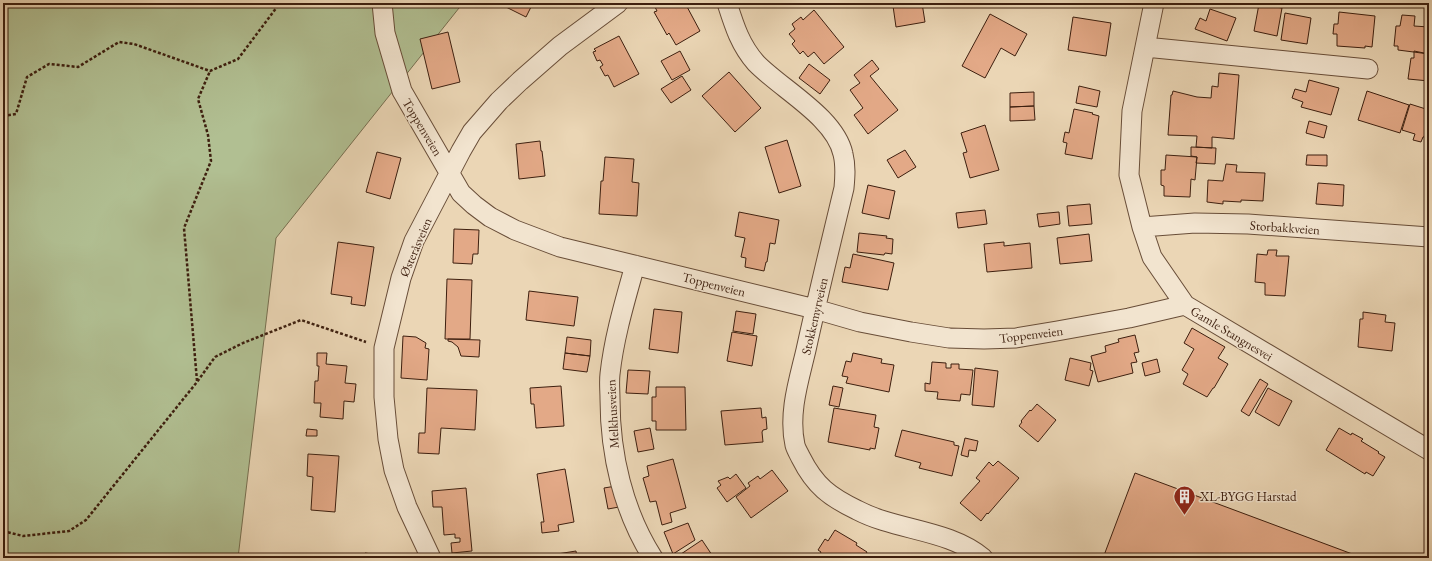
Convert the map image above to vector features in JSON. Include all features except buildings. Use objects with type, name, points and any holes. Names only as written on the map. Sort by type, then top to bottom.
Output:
[{"type":"street","name":"Toppenveien","points":[[382,3],[385,33],[402,91],[461,193],[490,217],[515,230],[560,247],[815,309],[860,322],[949,338],[1016,338],[1057,332],[1129,318],[1185,305]]},
{"type":"street","name":"Østeråsveien","points":[[431,558],[407,507],[394,470],[388,439],[384,397],[384,348],[401,278],[414,240],[472,132],[520,81],[560,46],[618,3]]},
{"type":"street","name":"Stokkemyrveien","points":[[727,3],[734,27],[744,47],[757,63],[822,119],[836,138],[843,154],[845,172],[844,188],[794,405],[792,424],[795,446],[815,481],[833,497],[865,514],[953,540],[975,551],[983,558]]},
{"type":"street","name":"Gamle Stangnesvei","points":[[1154,3],[1132,111],[1129,175],[1142,227],[1152,257],[1185,305],[1429,450]]},
{"type":"street","points":[[1145,47],[1368,69]]},
{"type":"street","name":"Storbakkveien","points":[[1142,227],[1195,223],[1248,224],[1429,237]]},
{"type":"street","name":"Melkhusveien","points":[[635,265],[614,343],[610,376],[610,409],[612,442],[617,471],[635,523],[652,558]]},
{"type":"path","points":[[197,382],[184,228],[211,161],[208,135],[198,99],[210,72],[238,59],[280,3]]},
{"type":"path","points":[[3,116],[16,114],[27,77],[49,64],[78,67],[119,42],[134,44],[210,72]]},
{"type":"path","points":[[3,531],[23,536],[69,530],[86,520],[197,382],[215,357],[243,343],[301,320],[384,348]]},
{"type":"green space","points":[[3,3],[463,3],[276,238],[238,558],[3,558]]},
{"type":"place","name":"XL-BYGG Harstad","points":[[1184,516]]}]
